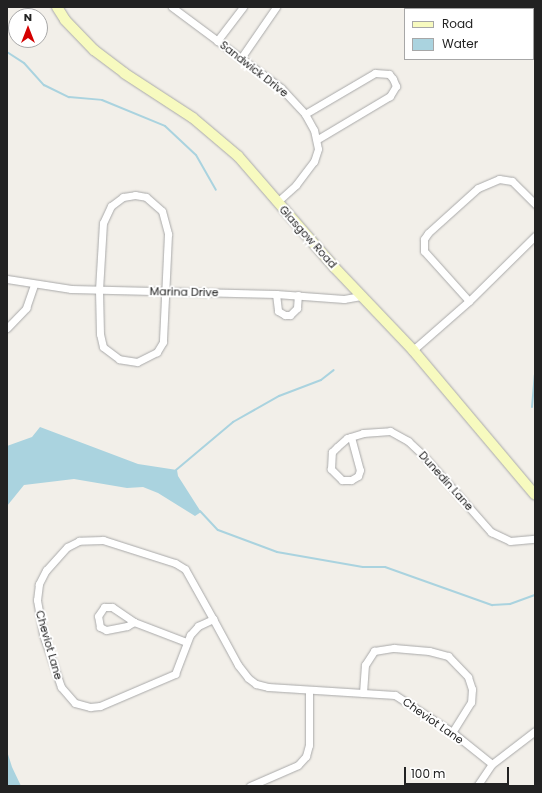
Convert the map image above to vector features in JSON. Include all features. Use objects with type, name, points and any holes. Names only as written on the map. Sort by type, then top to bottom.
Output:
[{"type":"street","name":"Glasgow Road","points":[[56,7],[65,20],[94,50],[124,73],[193,118],[238,156],[277,202],[413,350],[535,495]]},
{"type":"street","name":"Sandwick Drive","points":[[172,7],[281,88],[305,114],[318,139]]},
{"type":"street","points":[[217,41],[243,7]]},
{"type":"street","points":[[241,58],[276,7]]},
{"type":"street","points":[[277,202],[296,185],[314,161],[318,149],[318,139],[390,96],[396,86],[388,74],[375,72],[305,114]]},
{"type":"street","points":[[469,301],[424,251],[424,239],[428,233],[478,188],[499,179],[512,181],[535,204]]},
{"type":"street","points":[[135,195],[146,197],[153,201],[162,211],[167,224],[163,342],[157,352],[137,362],[119,359],[103,347],[100,334],[99,290],[103,223],[111,206],[123,197],[135,195]]},
{"type":"street","points":[[413,350],[469,301],[535,236]]},
{"type":"street","name":"Marina Drive","points":[[7,279],[34,285],[99,290],[276,294],[344,299],[362,296]]},
{"type":"street","points":[[7,328],[26,308],[34,285]]},
{"type":"street","points":[[276,294],[278,311],[285,315],[290,315],[297,308],[298,295]]},
{"type":"street","name":"Dunedin Lane","points":[[351,437],[360,470],[358,476],[351,480],[342,480],[331,469],[332,452],[351,437],[377,430],[400,435],[423,455],[491,532],[510,541],[535,539]]},
{"type":"street","name":"Cheviot Lane","points":[[213,619],[198,626],[186,642],[181,665],[175,674],[100,706],[90,707],[75,703],[61,687],[43,634],[37,600],[39,584],[46,570],[68,548],[79,541],[103,540],[175,563],[185,569],[213,619],[238,665],[248,678],[268,687],[395,695],[452,732],[492,764]]},
{"type":"street","points":[[134,622],[127,626],[106,630],[100,627],[98,622],[104,607],[112,607],[134,622],[186,642]]},
{"type":"street","points":[[363,693],[365,665],[374,651],[394,648],[429,651],[448,656],[468,677],[472,689],[471,702],[452,732]]},
{"type":"street","points":[[250,786],[298,765],[306,756],[309,745],[308,690]]},
{"type":"street","points":[[477,786],[492,764],[535,730]]},
{"type":"water","points":[[40,427],[138,464],[177,470],[178,476],[201,512],[195,516],[158,493],[143,487],[127,488],[74,479],[24,485],[7,506],[7,446],[32,437]]},
{"type":"water","points":[[7,751],[12,767],[21,786],[7,786]]},
{"type":"waterway","points":[[7,52],[24,63],[44,85],[69,97],[102,100],[165,126],[196,155],[216,190]]},
{"type":"waterway","points":[[176,470],[233,422],[279,396],[321,380],[334,370]]},
{"type":"waterway","points":[[532,407],[535,375]]},
{"type":"waterway","points":[[200,511],[218,530],[277,552],[363,567],[385,567],[492,605],[510,604],[535,595]]}]
